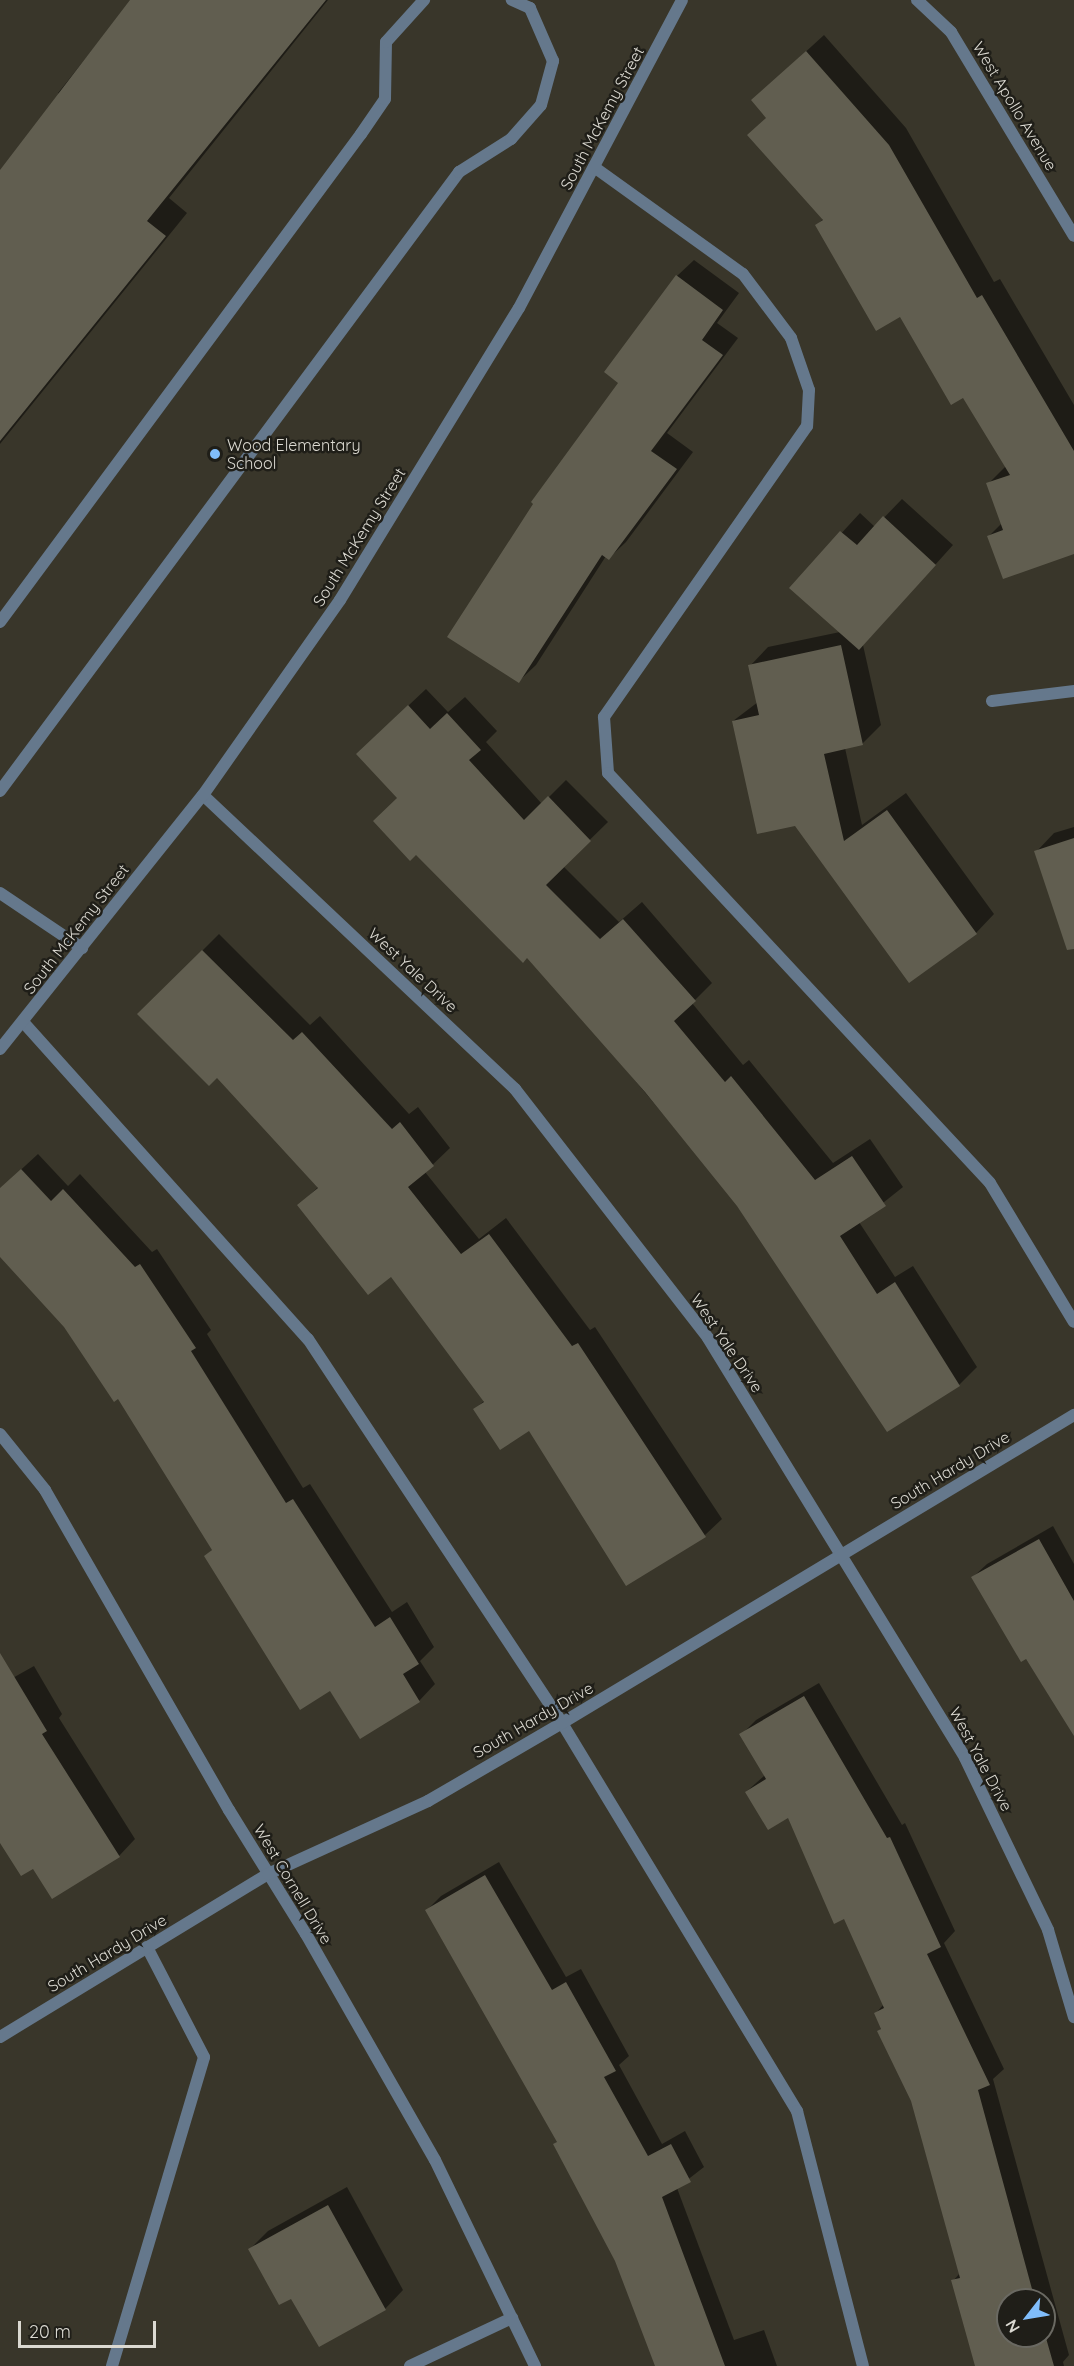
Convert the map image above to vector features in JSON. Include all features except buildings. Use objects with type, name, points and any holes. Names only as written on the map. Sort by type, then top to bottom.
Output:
[{"type":"street","points":[[0,622],[385,99],[386,42],[423,0]]},
{"type":"street","points":[[0,791],[459,172],[511,139],[541,105],[553,61],[530,8],[512,0]]},
{"type":"street","name":"South McKemy Street","points":[[0,1049],[24,1023],[202,795],[340,600],[519,308],[682,0]]},
{"type":"street","name":"West Apollo Avenue","points":[[917,0],[951,32],[1074,236]]},
{"type":"street","points":[[594,167],[743,274],[791,338],[809,390],[807,426],[604,717],[608,772],[990,1183],[1074,1322]]},
{"type":"street","points":[[992,701],[1074,691]]},
{"type":"street","name":"West Yale Drive","points":[[202,795],[515,1089],[708,1338],[842,1553],[965,1758],[1048,1930],[1074,2017]]},
{"type":"street","points":[[0,893],[82,948]]},
{"type":"street","points":[[24,1023],[308,1339],[562,1723],[797,2111],[863,2366]]},
{"type":"street","name":"South Hardy Drive","points":[[0,2037],[268,1874],[428,1800],[562,1723],[1074,1415]]},
{"type":"street","name":"West Cornell Drive","points":[[0,1434],[45,1490],[435,2160],[535,2366]]},
{"type":"street","points":[[112,2366],[204,2057],[147,1947]]},
{"type":"street","points":[[410,2366],[512,2318]]},
{"type":"place","name":"Wood Elementary School","points":[[215,454]]}]
